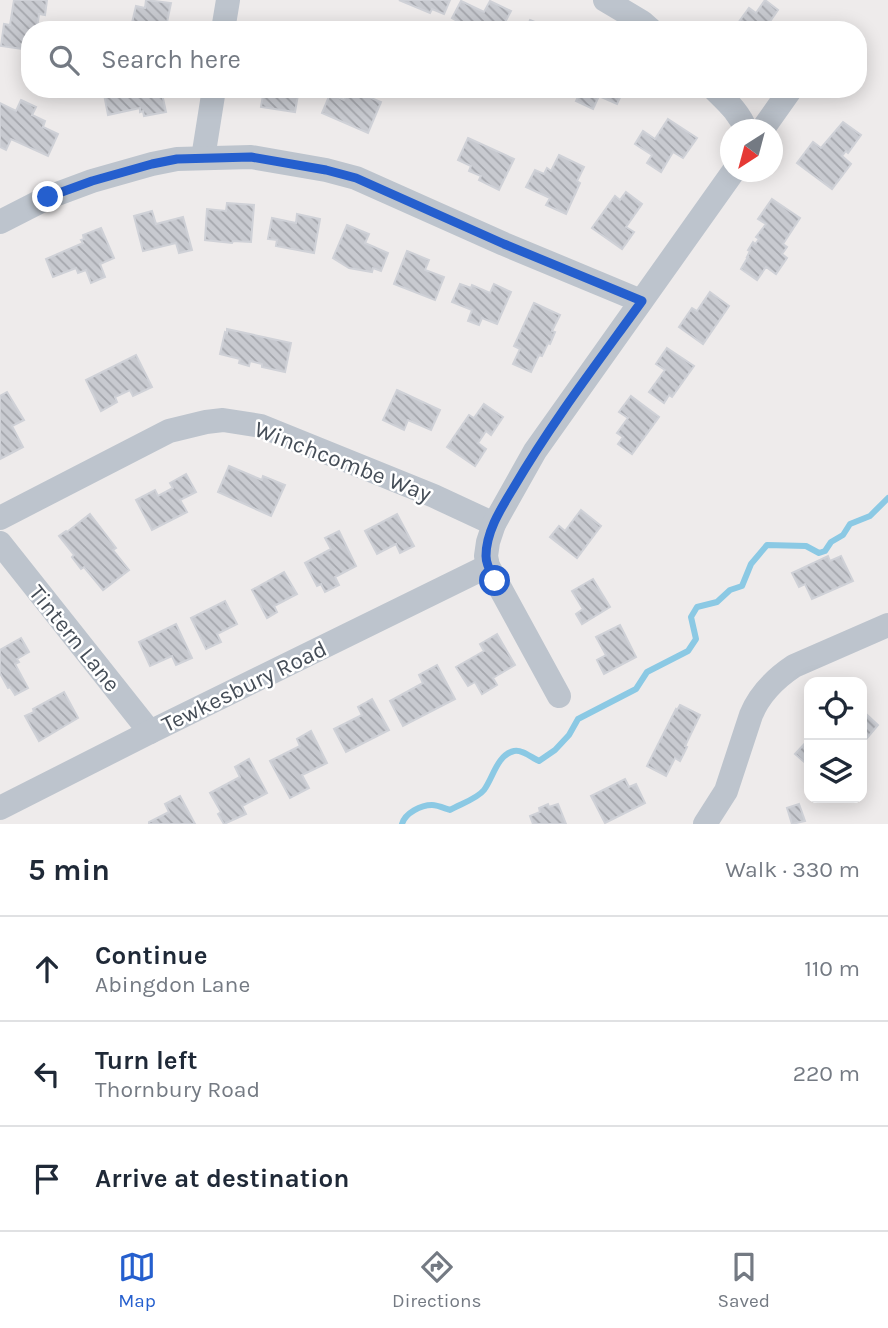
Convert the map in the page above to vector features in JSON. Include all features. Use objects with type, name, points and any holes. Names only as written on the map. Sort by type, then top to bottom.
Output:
[{"type":"street","points":[[224,21],[228,0]]},
{"type":"street","points":[[605,0],[640,21]]},
{"type":"street","points":[[203,158],[213,98]]},
{"type":"street","points":[[723,98],[742,119]]},
{"type":"street","points":[[770,119],[785,98]]},
{"type":"street","points":[[0,222],[48,197],[92,181],[164,161],[251,157],[356,178],[504,244],[642,301]]},
{"type":"street","points":[[559,696],[488,566],[488,542],[494,524],[535,451],[726,182]]},
{"type":"street","name":"Winchcombe Way","points":[[0,518],[169,431],[223,420],[261,426],[435,496],[494,524]]},
{"type":"street","name":"Tintern Lane","points":[[0,544],[150,732]]},
{"type":"street","name":"Tewkesbury Road","points":[[0,808],[488,566]]},
{"type":"street","points":[[705,824],[726,791],[751,715],[766,690],[794,666],[888,625]]},
{"type":"building","points":[[14,0],[47,0],[45,15],[39,14],[38,21],[21,21],[21,49],[1,46],[4,24],[10,25]]},
{"type":"building","points":[[146,0],[171,3],[167,21],[132,21],[136,6],[145,8]]},
{"type":"building","points":[[399,0],[450,0],[444,14],[432,9],[430,13]]},
{"type":"building","points":[[765,0],[778,10],[770,21],[740,21],[749,8],[756,13]]},
{"type":"building","points":[[461,1],[484,12],[490,1],[511,11],[506,21],[457,21],[452,18]]},
{"type":"building","points":[[105,98],[163,98],[166,112],[144,116],[140,108],[108,115]]},
{"type":"building","points":[[262,98],[297,98],[295,112],[261,107]]},
{"type":"building","points":[[328,98],[371,98],[381,102],[368,133],[322,113]]},
{"type":"building","points":[[578,98],[598,98],[593,109],[576,101]]},
{"type":"building","points":[[604,98],[620,98],[617,104]]},
{"type":"building","points":[[21,100],[36,107],[32,115],[45,121],[43,127],[58,134],[48,156],[11,139],[6,150],[0,147],[0,103],[16,111]]},
{"type":"building","points":[[668,119],[697,138],[683,158],[673,152],[661,172],[647,163],[652,155],[635,144],[643,131],[655,139]]},
{"type":"building","points":[[843,122],[861,135],[848,153],[846,151],[842,156],[851,164],[832,189],[797,163],[813,142],[821,148]]},
{"type":"building","points":[[468,138],[514,159],[499,190],[479,180],[481,176],[469,171],[471,166],[458,160]]},
{"type":"building","points":[[559,155],[584,167],[566,214],[546,205],[550,198],[526,187],[535,170],[544,174],[547,168],[551,171]]},
{"type":"building","points":[[626,192],[642,204],[626,227],[634,232],[622,249],[592,228],[615,196],[620,200]]},
{"type":"building","points":[[772,199],[800,218],[783,244],[787,247],[782,254],[787,258],[776,274],[766,267],[757,280],[741,269],[748,257],[748,250],[753,242],[755,244],[759,239],[756,237],[766,224],[758,219]]},
{"type":"building","points":[[227,203],[254,205],[251,242],[205,240],[207,209],[226,211]]},
{"type":"building","points":[[152,211],[156,224],[183,217],[192,250],[179,253],[176,243],[143,251],[134,216]]},
{"type":"building","points":[[297,214],[320,219],[314,253],[276,246],[277,240],[268,239],[272,218],[296,223]]},
{"type":"building","points":[[347,225],[369,234],[365,243],[388,253],[381,271],[373,268],[372,272],[349,268],[333,258]]},
{"type":"building","points":[[101,228],[114,258],[100,264],[105,277],[91,283],[86,270],[78,273],[76,268],[53,277],[46,259],[83,243],[83,235]]},
{"type":"building","points":[[407,251],[429,260],[425,270],[444,277],[435,300],[394,284]]},
{"type":"building","points":[[460,284],[471,288],[472,285],[490,293],[494,284],[511,292],[497,324],[482,318],[479,325],[468,321],[472,310],[452,302]]},
{"type":"building","points":[[710,292],[729,306],[703,344],[679,327],[692,308],[697,311]]},
{"type":"building","points":[[534,303],[560,315],[552,331],[555,332],[550,344],[548,343],[542,356],[539,355],[531,372],[513,364],[520,349],[514,346]]},
{"type":"building","points":[[227,329],[291,343],[285,372],[262,367],[262,364],[250,361],[249,366],[239,363],[240,359],[220,354]]},
{"type":"building","points":[[667,348],[694,366],[672,397],[669,395],[664,403],[649,392],[665,370],[656,364]]},
{"type":"building","points":[[136,355],[152,387],[133,396],[130,390],[115,397],[117,402],[101,411],[86,380]]},
{"type":"building","points":[[397,390],[440,410],[431,430],[408,420],[404,430],[383,420]]},
{"type":"building","points":[[7,392],[24,420],[12,426],[23,447],[0,459],[0,396]]},
{"type":"building","points":[[631,396],[659,417],[632,454],[618,444],[623,437],[617,433],[628,418],[619,412]]},
{"type":"building","points":[[484,404],[503,417],[491,435],[486,431],[478,443],[486,449],[475,466],[447,447],[469,415],[474,418]]},
{"type":"building","points":[[229,466],[262,480],[263,476],[285,485],[271,516],[218,492]]},
{"type":"building","points":[[186,474],[196,492],[180,500],[187,512],[152,530],[136,500],[155,490],[158,496],[173,488],[170,483]]},
{"type":"building","points":[[581,510],[601,526],[577,558],[550,537],[559,526],[565,531]]},
{"type":"building","points":[[90,514],[129,570],[103,590],[84,567],[81,569],[59,536]]},
{"type":"building","points":[[397,514],[414,546],[400,553],[396,544],[377,554],[365,531]]},
{"type":"building","points":[[339,531],[356,566],[335,577],[339,585],[325,592],[321,584],[317,586],[305,563],[331,549],[325,538]]},
{"type":"building","points":[[828,556],[830,561],[841,556],[853,581],[812,599],[805,584],[799,587],[792,573]]},
{"type":"building","points":[[284,572],[297,594],[274,606],[277,612],[267,618],[252,590]]},
{"type":"building","points":[[593,579],[610,607],[582,624],[576,614],[583,609],[572,591]]},
{"type":"building","points":[[225,601],[237,624],[217,634],[221,642],[206,649],[191,618]]},
{"type":"building","points":[[176,624],[192,658],[176,665],[172,656],[150,666],[139,642]]},
{"type":"building","points":[[620,625],[636,657],[604,674],[597,660],[606,655],[596,637]]},
{"type":"building","points":[[497,634],[515,665],[493,678],[497,685],[482,694],[475,682],[468,686],[456,667],[484,651],[480,644]]},
{"type":"building","points":[[21,638],[29,652],[17,659],[19,662],[15,664],[28,688],[15,695],[0,673],[0,650]]},
{"type":"building","points":[[437,665],[455,699],[403,726],[390,701],[423,683],[419,675]]},
{"type":"building","points":[[64,692],[78,718],[39,741],[25,716]]},
{"type":"building","points":[[372,699],[389,730],[346,752],[334,729],[362,715],[358,707]]},
{"type":"building","points":[[680,705],[700,715],[680,761],[675,758],[666,776],[647,766]]},
{"type":"building","points":[[867,715],[878,725],[867,738]]},
{"type":"building","points":[[311,731],[327,763],[302,775],[309,788],[290,798],[270,761],[300,746],[297,739]]},
{"type":"building","points":[[804,744],[804,762],[795,754]]},
{"type":"building","points":[[249,759],[267,793],[242,806],[246,814],[224,824],[218,814],[221,812],[210,793],[240,777],[235,767]]},
{"type":"building","points":[[625,779],[629,787],[636,784],[645,803],[605,823],[591,796]]},
{"type":"building","points":[[180,796],[195,824],[149,824],[169,812],[165,804]]},
{"type":"building","points":[[548,804],[549,807],[558,804],[566,824],[533,824],[530,816],[540,812],[539,808]]},
{"type":"building","points":[[799,804],[805,821],[792,824],[787,808]]},
{"type":"waterway","points":[[402,824],[406,816],[418,808],[432,805],[450,810],[477,796],[484,790],[499,762],[508,753],[520,751],[539,761],[555,750],[569,735],[578,719],[636,689],[647,672],[688,651],[696,639],[691,617],[697,607],[717,602],[730,590],[742,586],[751,564],[767,545],[806,546],[819,553],[825,551],[831,542],[843,535],[850,524],[870,516],[888,498]]},
{"type":"route","points":[[48,197],[92,181],[177,159],[251,157],[326,170],[356,178],[504,244],[642,301],[535,451],[494,524],[486,556],[495,581]]}]
